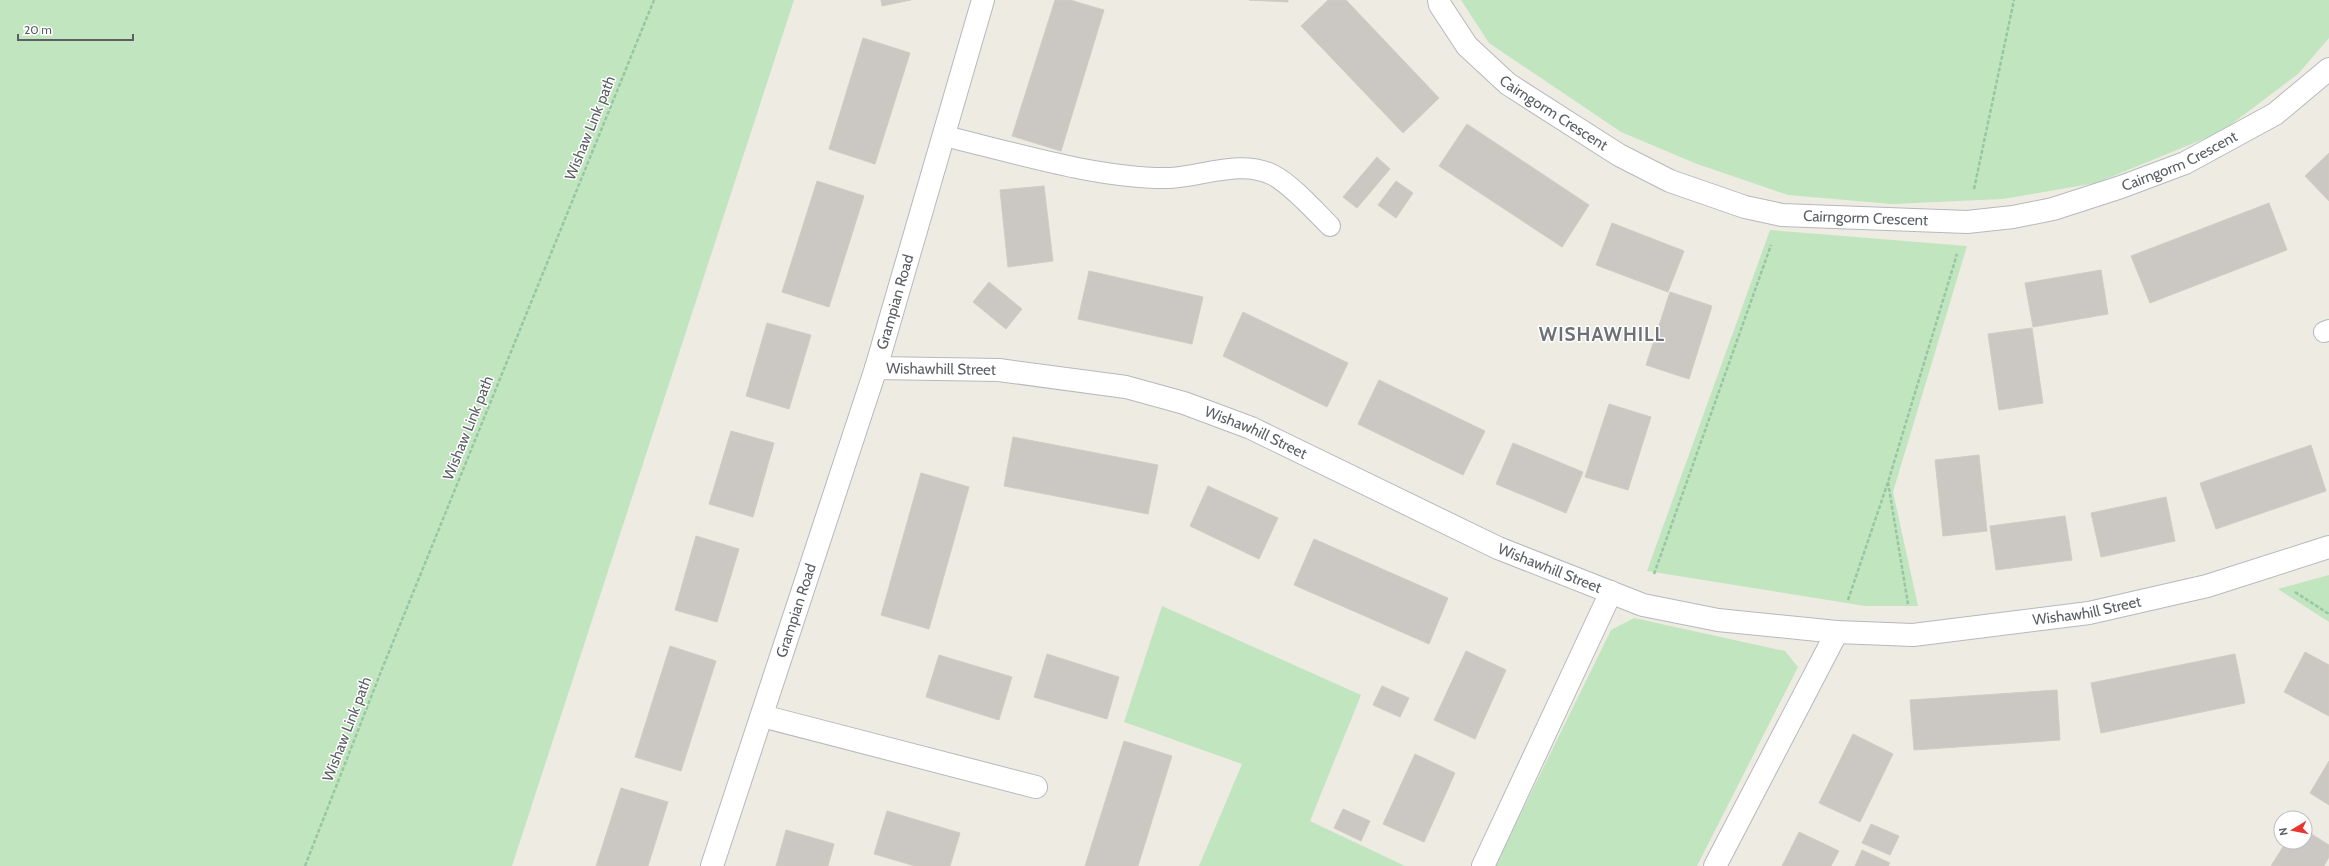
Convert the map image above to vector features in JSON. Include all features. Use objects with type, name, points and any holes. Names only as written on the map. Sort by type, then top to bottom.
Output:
[{"type":"street","name":"Grampian Road","points":[[712,866],[876,368],[983,0]]},
{"type":"street","name":"Cairngorm Crescent","points":[[1439,0],[1440,5],[1467,46],[1508,84],[1619,155],[1670,181],[1745,207],[1782,215],[1967,222],[2013,217],[2053,209],[2121,188],[2185,163],[2275,114],[2329,69]]},
{"type":"street","name":"Wishawhill Street","points":[[876,368],[999,370],[1126,387],[1184,403],[1252,428],[1498,548],[1643,605],[1718,620],[1837,632],[1913,635],[2089,612],[2207,586],[2329,547]]},
{"type":"street","name":"Wishawhill Street","points":[[1483,866],[1611,592]]},
{"type":"street","points":[[1715,866],[1837,632]]},
{"type":"street","points":[[762,716],[1036,787]]},
{"type":"lane","points":[[944,136],[1067,165],[1134,176],[1172,178],[1215,171],[1247,169],[1274,175],[1302,198],[1330,226]]},
{"type":"path","name":"Wishaw Link path","points":[[305,866],[382,669],[654,0]]},
{"type":"path","points":[[1837,632],[1888,482],[1967,222],[2014,0]]},
{"type":"path","points":[[1643,605],[1782,215]]},
{"type":"path","points":[[1888,482],[1913,635]]},
{"type":"green space","points":[[0,0],[794,0],[512,866],[0,866]]},
{"type":"green space","points":[[1461,0],[2329,0],[2329,38],[2298,74],[2221,132],[2096,183],[2003,199],[1892,204],[1788,195],[1697,164],[1621,132],[1489,43]]},
{"type":"green space","points":[[1770,230],[1967,246],[1893,492],[1918,606],[1865,606],[1647,571]]},
{"type":"green space","points":[[2329,575],[2329,622],[2278,589]]},
{"type":"green space","points":[[1162,606],[1361,695],[1310,821],[1405,866],[1199,866],[1242,764],[1124,722]]},
{"type":"green space","points":[[1634,618],[1785,651],[1798,667],[1697,866],[1495,866],[1611,630]]},
{"type":"building","points":[[881,0],[911,0],[882,6]]},
{"type":"building","points":[[1055,0],[1070,0],[1104,10],[1061,151],[1012,136]]},
{"type":"building","points":[[1249,0],[1288,0],[1288,2]]},
{"type":"building","points":[[1328,0],[1346,0],[1439,98],[1403,133],[1301,26]]},
{"type":"building","points":[[863,38],[910,53],[875,164],[829,149]]},
{"type":"building","points":[[1467,124],[1589,205],[1562,247],[1439,166]]},
{"type":"building","points":[[2329,153],[2329,201],[2305,176]]},
{"type":"building","points":[[1377,157],[1390,169],[1357,208],[1343,197]]},
{"type":"building","points":[[817,181],[864,196],[829,307],[782,292]]},
{"type":"building","points":[[1396,181],[1413,193],[1396,218],[1378,205]]},
{"type":"building","points":[[1044,186],[1053,261],[1008,267],[1000,190]]},
{"type":"building","points":[[2269,203],[2287,250],[2150,303],[2131,256]]},
{"type":"building","points":[[1612,223],[1684,251],[1668,292],[1596,265]]},
{"type":"building","points":[[2101,270],[2108,314],[2033,327],[2025,283]]},
{"type":"building","points":[[1089,271],[1203,297],[1192,344],[1078,319]]},
{"type":"building","points":[[989,282],[1022,309],[1006,329],[973,302]]},
{"type":"building","points":[[1670,292],[1712,306],[1689,379],[1646,365]]},
{"type":"building","points":[[1243,312],[1348,363],[1327,407],[1223,356]]},
{"type":"building","points":[[767,323],[811,335],[789,409],[746,396]]},
{"type":"building","points":[[2032,328],[2043,403],[1999,410],[1988,334]]},
{"type":"building","points":[[1379,380],[1485,431],[1463,475],[1358,424]]},
{"type":"building","points":[[1609,404],[1651,417],[1628,490],[1585,477]]},
{"type":"building","points":[[731,431],[774,443],[753,517],[709,504]]},
{"type":"building","points":[[1013,437],[1158,465],[1148,514],[1004,486]]},
{"type":"building","points":[[1513,443],[1583,472],[1566,513],[1496,484]]},
{"type":"building","points":[[2311,445],[2326,491],[2216,529],[2200,483]]},
{"type":"building","points":[[1979,455],[1987,531],[1943,536],[1935,460]]},
{"type":"building","points":[[921,473],[969,487],[929,629],[881,615]]},
{"type":"building","points":[[1208,486],[1278,518],[1259,559],[1190,526]]},
{"type":"building","points":[[2166,497],[2175,541],[2101,557],[2091,513]]},
{"type":"building","points":[[2065,516],[2072,560],[1996,570],[1990,526]]},
{"type":"building","points":[[696,536],[739,549],[717,622],[675,610]]},
{"type":"building","points":[[1314,539],[1448,598],[1429,644],[1294,585]]},
{"type":"building","points":[[670,646],[716,661],[681,771],[635,757]]},
{"type":"building","points":[[1466,651],[1506,670],[1475,739],[1434,720]]},
{"type":"building","points":[[2305,652],[2329,665],[2329,716],[2284,692]]},
{"type":"building","points":[[1047,654],[1119,677],[1107,719],[1034,697]]},
{"type":"building","points":[[2235,654],[2245,703],[2101,733],[2091,683]]},
{"type":"building","points":[[939,655],[1012,677],[999,720],[926,697]]},
{"type":"building","points":[[1382,686],[1409,698],[1400,717],[1373,705]]},
{"type":"building","points":[[2057,690],[2060,740],[1914,750],[1910,700]]},
{"type":"building","points":[[1853,734],[1893,754],[1860,822],[1819,803]]},
{"type":"building","points":[[1124,741],[1172,756],[1138,866],[1085,866]]},
{"type":"building","points":[[1415,754],[1455,773],[1424,842],[1383,824]]},
{"type":"building","points":[[2329,761],[2329,805],[2310,793]]},
{"type":"building","points":[[621,788],[668,802],[648,866],[596,866]]},
{"type":"building","points":[[1343,809],[1370,821],[1361,841],[1334,828]]},
{"type":"building","points":[[887,811],[960,833],[950,866],[915,866],[874,854]]},
{"type":"building","points":[[1871,824],[1899,836],[1890,855],[1862,843]]},
{"type":"building","points":[[786,830],[834,844],[828,866],[776,866]]},
{"type":"building","points":[[1799,832],[1839,851],[1831,866],[1782,866]]},
{"type":"building","points":[[2313,835],[2329,845],[2329,857],[2324,866],[2271,866],[2281,850],[2313,850]]},
{"type":"building","points":[[1862,850],[1890,863],[1888,866],[1855,866]]},
{"type":"district","name":"WISHAWHILL","points":[[1602,334]]}]
